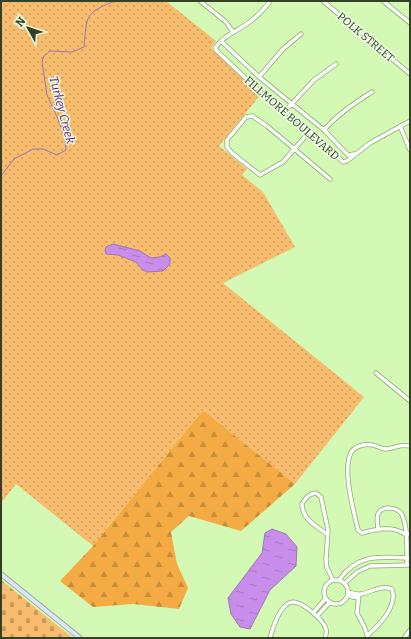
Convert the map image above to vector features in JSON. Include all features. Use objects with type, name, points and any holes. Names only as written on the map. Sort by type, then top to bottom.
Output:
[{"type":"main road","points":[[1,574],[80,638]]},
{"type":"street","points":[[200,1],[226,22],[233,32]]},
{"type":"street","points":[[221,41],[249,23],[269,3],[268,1]]},
{"type":"street","name":"POLK STREET","points":[[323,1],[410,74]]},
{"type":"street","points":[[382,1],[410,23]]},
{"type":"street","points":[[259,77],[284,49],[301,34]]},
{"type":"street","name":"FILLMORE BOULEVARD","points":[[221,41],[259,77],[324,130],[348,154],[354,154],[347,161],[343,162],[310,131],[258,90],[215,48],[221,41]]},
{"type":"street","points":[[285,111],[314,80],[336,64]]},
{"type":"street","points":[[324,130],[336,117],[356,100],[372,92]]},
{"type":"street","points":[[310,131],[295,149],[283,162],[260,176],[232,153],[227,147],[227,140],[246,117],[252,116],[257,118],[295,149],[330,180]]},
{"type":"street","points":[[354,154],[370,143],[410,121]]},
{"type":"street","points":[[400,126],[410,150]]},
{"type":"street","points":[[376,373],[409,400]]},
{"type":"street","points":[[408,534],[394,529],[362,533],[358,530],[348,485],[349,461],[352,451],[358,447],[372,444],[385,449],[402,445],[410,446]]},
{"type":"street","points":[[327,534],[303,514],[302,504],[306,497],[311,494],[316,493],[321,497],[328,530],[326,560],[327,568],[333,580]]},
{"type":"street","points":[[345,583],[357,572],[370,566],[408,565],[408,534],[401,513],[398,510],[391,508],[384,509],[379,512],[377,518],[378,530]]},
{"type":"street","points":[[339,580],[352,565],[370,558],[408,558]]},
{"type":"street","points":[[333,580],[339,580],[345,583],[348,587],[348,594],[344,601],[340,603],[332,603],[326,598],[324,592],[325,588],[333,580]]},
{"type":"street","points":[[348,594],[359,596],[387,587],[392,589],[394,596],[392,604],[387,613],[368,637],[357,613],[359,596]]},
{"type":"street","points":[[313,613],[326,598]]},
{"type":"street","points":[[270,638],[277,617],[287,604],[297,602],[323,622],[326,629],[325,638]]},
{"type":"street","points":[[317,616],[330,602]]},
{"type":"street","points":[[404,638],[410,630]]},
{"type":"green space","points":[[1,1],[166,1],[216,41],[211,48],[261,94],[219,146],[247,169],[242,175],[263,192],[295,247],[223,283],[364,397],[295,484],[203,410],[93,546],[16,484],[1,503]]},
{"type":"green space","points":[[203,410],[295,484],[241,531],[189,516],[171,532],[177,564],[188,588],[179,609],[133,604],[93,607],[60,581],[93,546]]},
{"type":"green space","points":[[1,580],[73,638],[1,638]]},
{"type":"water","points":[[113,244],[140,251],[151,258],[160,257],[166,254],[170,258],[170,264],[163,271],[147,272],[143,270],[136,262],[118,255],[106,254],[106,247]]},
{"type":"water","points":[[272,529],[286,534],[297,547],[296,566],[270,590],[250,629],[240,627],[231,614],[228,598],[262,553],[265,533]]},
{"type":"waterway","name":"Turkey Creek","points":[[1,176],[14,159],[33,149],[43,149],[57,155],[66,150],[65,138],[47,95],[42,62],[44,56],[50,51],[72,52],[84,47],[89,17],[98,9],[115,1]]}]
